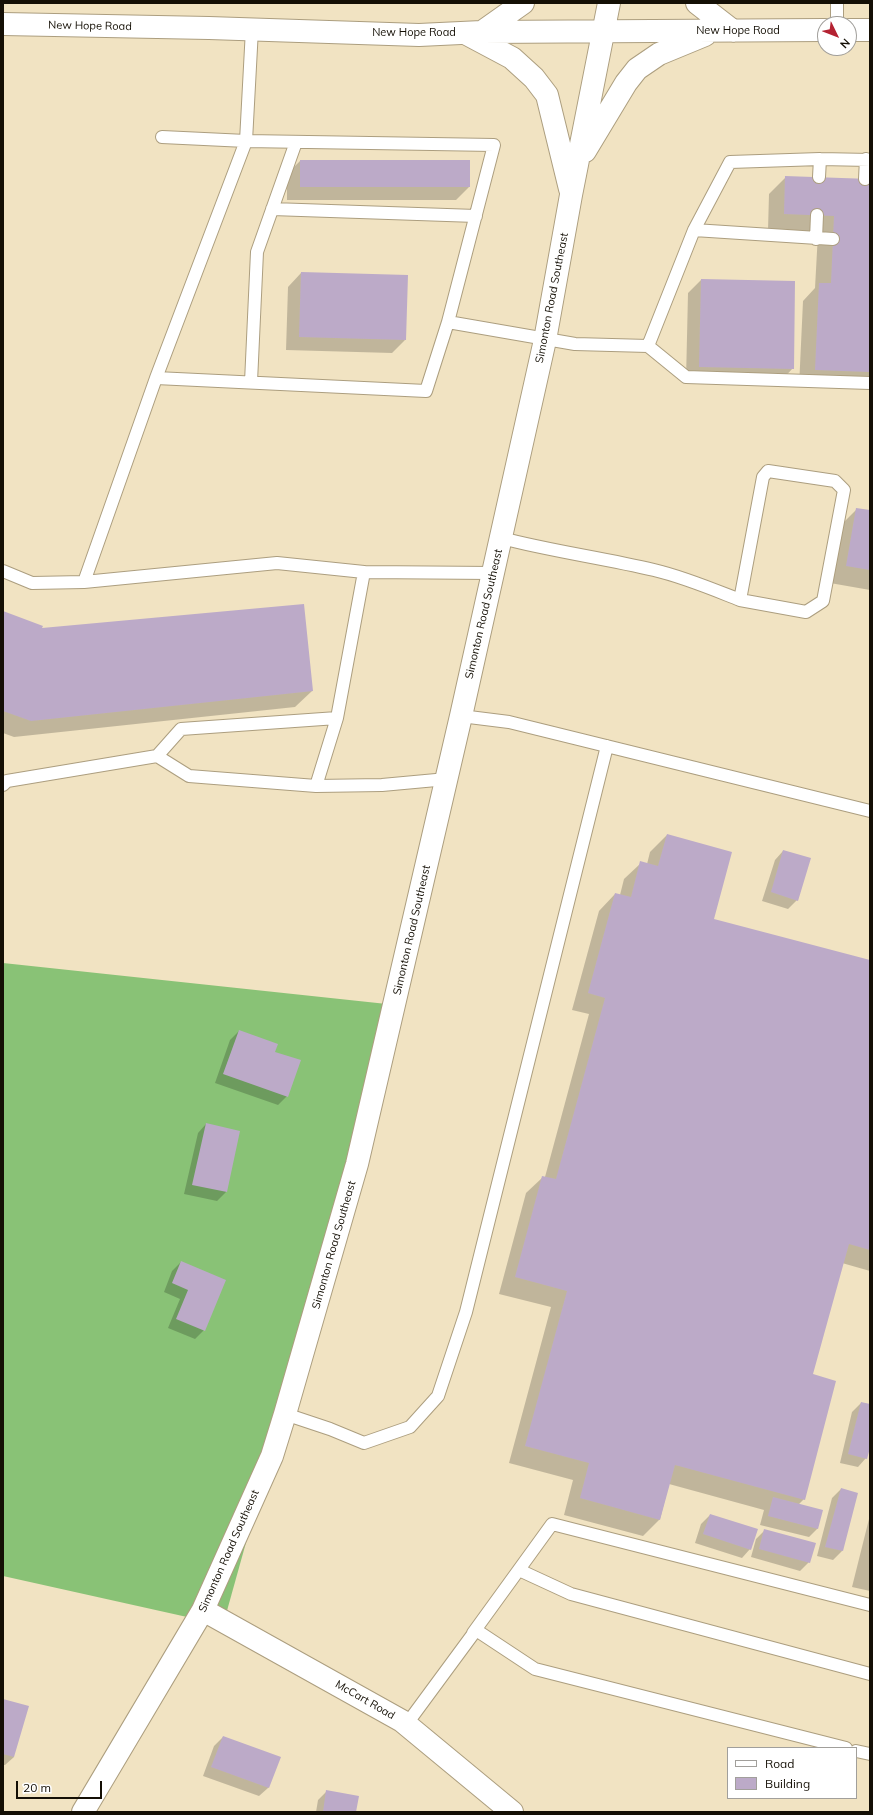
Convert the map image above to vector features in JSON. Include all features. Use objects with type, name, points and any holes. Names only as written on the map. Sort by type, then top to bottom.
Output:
[{"type":"street","points":[[523,3],[473,32],[512,58],[534,78],[548,95],[571,195]]},
{"type":"street","name":"Simonton Road Southeast","points":[[83,1812],[203,1610],[272,1456],[285,1414],[357,1164],[447,779],[545,340],[571,195],[609,3]]},
{"type":"street","points":[[578,164],[626,84],[637,69],[659,54],[724,31],[697,3]]},
{"type":"street","name":"New Hope Road","points":[[3,24],[252,29],[419,35],[473,32],[817,30]]},
{"type":"street","points":[[857,30],[870,30]]},
{"type":"street","name":"McCart Road","points":[[203,1610],[349,1690],[406,1725],[512,1812]]},
{"type":"lane","points":[[837,3],[837,16]]},
{"type":"lane","points":[[84,582],[156,378],[246,141],[252,29]]},
{"type":"lane","points":[[156,378],[426,391],[448,322],[494,145],[246,141],[162,137]]},
{"type":"lane","points":[[251,382],[257,252],[296,142]]},
{"type":"lane","points":[[819,177],[820,159]]},
{"type":"lane","points":[[648,346],[694,230],[730,162],[868,159],[866,179]]},
{"type":"lane","points":[[272,209],[476,216]]},
{"type":"lane","points":[[816,238],[817,215]]},
{"type":"lane","points":[[694,230],[833,240]]},
{"type":"lane","points":[[448,322],[575,344],[648,346],[686,377],[870,382]]},
{"type":"lane","points":[[501,538],[528,545],[655,570],[688,579],[740,600],[806,612],[823,600],[844,490],[835,481],[768,471],[765,473],[740,600]]},
{"type":"lane","points":[[3,571],[32,583],[84,582],[277,563],[364,572],[493,573]]},
{"type":"lane","points":[[316,786],[337,718],[364,572]]},
{"type":"lane","points":[[461,716],[509,722],[870,811]]},
{"type":"lane","points":[[3,785],[6,781],[157,756],[182,730],[337,718]]},
{"type":"lane","points":[[285,1414],[330,1429],[364,1443],[410,1427],[438,1396],[466,1312],[607,746]]},
{"type":"lane","points":[[157,756],[189,776],[316,786],[382,785],[447,779]]},
{"type":"lane","points":[[406,1725],[552,1524],[870,1605]]},
{"type":"lane","points":[[519,1570],[570,1594],[870,1674]]},
{"type":"lane","points":[[473,1633],[476,1630],[535,1669],[842,1747]]},
{"type":"lane","points":[[857,1751],[870,1754]]},
{"type":"green space","points":[[3,963],[396,1005],[223,1625],[3,1576]]},
{"type":"building","points":[[300,160],[470,160],[470,187],[300,187]]},
{"type":"building","points":[[785,176],[870,179],[870,372],[815,370],[819,283],[831,283],[834,216],[784,214]]},
{"type":"building","points":[[301,272],[408,275],[406,340],[299,337]]},
{"type":"building","points":[[701,279],[795,281],[794,369],[699,367]]},
{"type":"building","points":[[856,508],[870,510],[870,570],[846,566]]},
{"type":"building","points":[[304,604],[313,691],[31,721],[3,711],[3,611],[43,626],[42,628]]},
{"type":"building","points":[[667,834],[732,852],[714,919],[870,960],[870,1250],[849,1244],[813,1374],[836,1381],[805,1500],[675,1465],[660,1520],[580,1498],[589,1463],[525,1446],[567,1291],[515,1277],[542,1176],[556,1179],[605,998],[588,993],[615,893],[631,897],[640,861],[658,866]]},
{"type":"building","points":[[783,850],[811,858],[798,901],[771,892]]},
{"type":"building","points":[[239,1030],[278,1044],[275,1052],[301,1060],[288,1097],[223,1074]]},
{"type":"building","points":[[206,1123],[240,1131],[227,1192],[192,1185]]},
{"type":"building","points":[[181,1261],[226,1280],[205,1331],[176,1319],[188,1290],[172,1283]]},
{"type":"building","points":[[861,1402],[870,1404],[870,1448],[867,1459],[848,1454]]},
{"type":"building","points":[[841,1488],[858,1493],[843,1551],[825,1547]]},
{"type":"building","points":[[773,1497],[823,1510],[818,1529],[768,1516]]},
{"type":"building","points":[[710,1514],[758,1529],[751,1550],[703,1534]]},
{"type":"building","points":[[764,1529],[816,1543],[810,1563],[759,1549]]},
{"type":"building","points":[[3,1699],[29,1706],[14,1757],[3,1754]]},
{"type":"building","points":[[223,1736],[281,1757],[269,1788],[211,1767]]},
{"type":"building","points":[[326,1790],[359,1796],[356,1812],[323,1812]]}]
